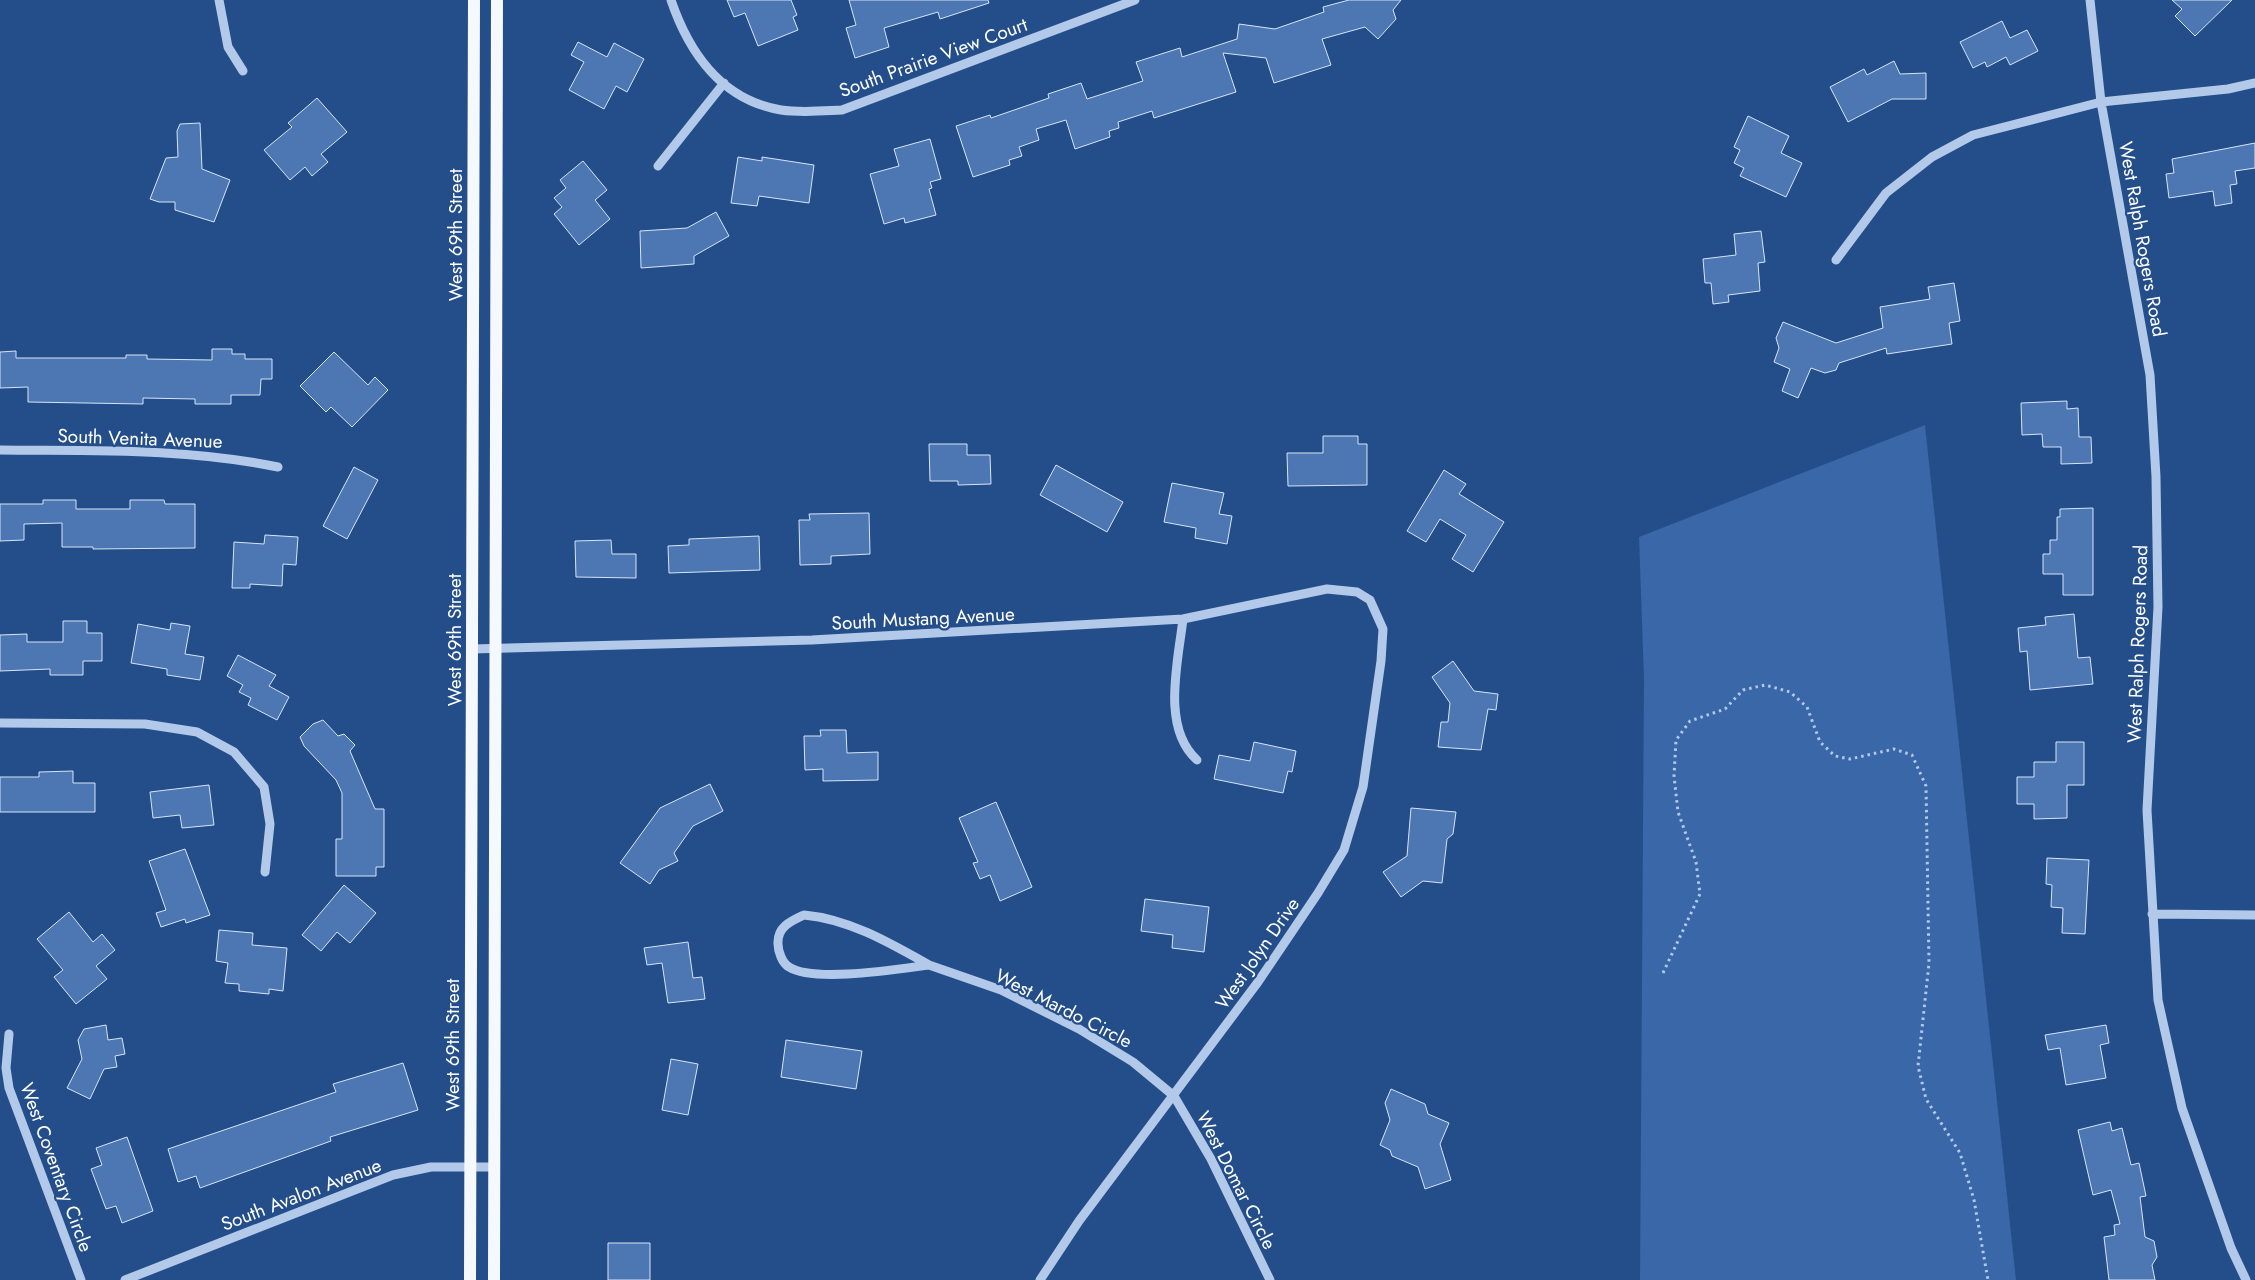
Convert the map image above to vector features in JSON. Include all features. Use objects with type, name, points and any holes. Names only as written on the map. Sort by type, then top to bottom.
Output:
[{"type":"main road","name":"West 69th Street","points":[[470,1280],[474,0]]},
{"type":"main road","points":[[494,1280],[497,0]]},
{"type":"street","points":[[220,0],[228,47],[243,71]]},
{"type":"street","name":"South Prairie View Court","points":[[671,0],[680,26],[697,58],[724,83],[752,102],[781,110],[808,112],[842,110],[1135,0]]},
{"type":"street","name":"West Ralph Rogers Road","points":[[2090,0],[2101,102],[2150,375],[2156,476],[2158,607],[2147,810],[2158,1000],[2182,1108],[2231,1248],[2246,1280]]},
{"type":"street","points":[[1836,260],[1886,193],[1932,157],[1973,135],[2101,102],[2228,89],[2255,82]]},
{"type":"street","points":[[658,166],[724,83]]},
{"type":"street","name":"South Venita Avenue","points":[[0,450],[189,453],[231,457],[278,466]]},
{"type":"street","name":"South Mustang Avenue","points":[[472,649],[812,640],[1183,619],[1327,589],[1356,592],[1370,600]]},
{"type":"street","name":"West Jolyn Drive","points":[[1040,1280],[1079,1221],[1258,982],[1318,893],[1344,850],[1363,787],[1382,661],[1383,629],[1370,600]]},
{"type":"street","points":[[1183,619],[1176,695],[1176,724],[1180,739],[1189,754],[1197,760]]},
{"type":"street","points":[[0,723],[145,724],[197,732],[234,752],[264,787],[270,824],[265,872]]},
{"type":"street","points":[[2152,914],[2255,915]]},
{"type":"street","name":"West Mardo Circle","points":[[929,965],[836,974],[804,972],[788,967],[780,956],[778,942],[780,932],[788,922],[804,915],[828,917],[861,930],[929,965],[1001,990],[1078,1029],[1132,1062],[1174,1096]]},
{"type":"street","name":"West Coventary Circle","points":[[9,1034],[6,1068],[9,1088],[81,1280]]},
{"type":"street","name":"West Domar Circle","points":[[1174,1096],[1211,1159],[1270,1280]]},
{"type":"street","name":"South Avalon Avenue","points":[[126,1280],[394,1175],[430,1167],[471,1166],[495,1168]]},
{"type":"path","points":[[1663,972],[1700,894],[1696,862],[1678,812],[1674,776],[1676,740],[1690,721],[1725,709],[1744,690],[1765,684],[1790,692],[1807,707],[1820,742],[1835,756],[1850,759],[1894,749],[1912,756],[1926,786],[1930,963],[1918,1066],[1926,1099],[1960,1153],[1974,1200],[1988,1280]]},
{"type":"shaded area","points":[[1925,425],[2016,1280],[1640,1280],[1644,679],[1639,537]]},
{"type":"building","points":[[727,0],[791,0],[797,15],[793,17],[798,30],[758,46],[745,13],[734,17]]},
{"type":"building","points":[[849,0],[988,0],[989,3],[940,19],[938,12],[884,28],[889,47],[855,58],[846,28],[856,25]]},
{"type":"building","points":[[1349,0],[1401,0],[1393,10],[1396,19],[1378,39],[1365,27],[1322,39],[1331,65],[1274,83],[1266,58],[1223,53],[1236,92],[1154,118],[1152,111],[1118,122],[1119,128],[1109,131],[1110,137],[1075,149],[1066,120],[1036,129],[1039,140],[1019,147],[1022,156],[1009,160],[1010,165],[973,177],[956,126],[990,115],[991,118],[1049,98],[1048,94],[1081,83],[1087,99],[1143,81],[1136,62],[1180,48],[1182,57],[1237,39],[1239,24],[1275,29],[1324,12],[1323,7]]},
{"type":"building","points":[[2172,0],[2232,0],[2195,36],[2175,16],[2182,9]]},
{"type":"building","points":[[2002,21],[2010,38],[2027,30],[2038,51],[2010,65],[2006,57],[1987,67],[1985,62],[1973,68],[1960,42]]},
{"type":"building","points":[[578,42],[607,57],[614,43],[644,59],[627,92],[616,86],[604,109],[569,90],[584,62],[571,55]]},
{"type":"building","points":[[1894,61],[1900,74],[1926,73],[1926,99],[1892,99],[1848,122],[1830,87],[1864,69],[1867,75]]},
{"type":"building","points":[[317,98],[347,132],[321,154],[328,162],[312,176],[305,167],[290,180],[264,150],[292,127],[288,123]]},
{"type":"building","points":[[1748,116],[1789,136],[1781,153],[1802,163],[1786,197],[1740,176],[1744,168],[1734,163],[1740,150],[1734,147]]},
{"type":"building","points":[[200,123],[202,169],[230,180],[214,222],[175,210],[175,202],[159,202],[150,199],[166,158],[178,157],[177,131],[180,124]]},
{"type":"building","points":[[930,139],[941,179],[930,182],[932,188],[929,189],[936,215],[905,223],[904,218],[884,224],[870,174],[899,166],[894,149]]},
{"type":"building","points":[[2255,143],[2255,168],[2235,171],[2237,184],[2230,185],[2232,203],[2215,206],[2213,191],[2169,198],[2166,174],[2174,173],[2172,159]]},
{"type":"building","points":[[738,157],[762,161],[762,157],[814,165],[809,203],[759,196],[757,206],[731,203]]},
{"type":"building","points":[[583,161],[607,190],[595,200],[610,219],[579,245],[554,214],[562,207],[554,198],[566,188],[560,180]]},
{"type":"building","points":[[716,212],[729,236],[694,256],[694,264],[641,268],[640,231],[687,228]]},
{"type":"building","points":[[1761,231],[1765,262],[1758,263],[1760,291],[1728,295],[1729,302],[1713,304],[1711,283],[1705,283],[1703,259],[1736,255],[1734,234]]},
{"type":"building","points":[[1954,283],[1960,321],[1949,323],[1952,344],[1887,354],[1886,348],[1839,363],[1836,370],[1825,373],[1811,368],[1798,398],[1782,391],[1790,369],[1774,362],[1779,348],[1776,338],[1783,322],[1836,343],[1883,328],[1880,307],[1930,299],[1928,287]]},
{"type":"building","points":[[212,349],[232,349],[232,354],[245,354],[245,359],[272,359],[272,379],[261,379],[260,395],[231,395],[231,404],[195,404],[195,399],[143,398],[143,404],[28,402],[28,387],[0,388],[0,352],[16,351],[16,358],[126,358],[126,355],[147,355],[147,359],[212,360]]},
{"type":"building","points":[[334,352],[368,385],[375,377],[388,390],[352,427],[331,407],[326,412],[300,386]]},
{"type":"building","points":[[2067,401],[2067,409],[2078,408],[2079,437],[2091,437],[2092,463],[2061,464],[2061,447],[2043,447],[2042,434],[2022,435],[2021,403]]},
{"type":"building","points":[[1323,436],[1358,436],[1358,444],[1367,444],[1367,485],[1288,486],[1287,453],[1323,453]]},
{"type":"building","points":[[929,444],[967,444],[967,455],[990,455],[991,484],[958,485],[958,481],[930,481]]},
{"type":"building","points":[[1056,465],[1123,502],[1107,532],[1040,495]]},
{"type":"building","points":[[354,467],[378,480],[347,539],[323,526]]},
{"type":"building","points":[[1444,470],[1466,484],[1459,494],[1504,522],[1473,572],[1452,559],[1466,535],[1440,519],[1426,542],[1407,531]]},
{"type":"building","points":[[1172,483],[1224,493],[1219,514],[1232,516],[1227,544],[1195,538],[1196,528],[1164,522]]},
{"type":"building","points":[[43,500],[76,500],[76,509],[130,509],[130,500],[164,500],[165,504],[195,504],[195,548],[93,549],[93,547],[62,547],[62,523],[24,524],[24,540],[0,541],[0,504],[43,504]]},
{"type":"building","points":[[2093,508],[2093,595],[2063,595],[2063,574],[2043,574],[2043,554],[2050,554],[2050,540],[2057,540],[2057,517],[2060,517],[2060,509]]},
{"type":"building","points":[[869,513],[870,554],[831,556],[831,564],[800,565],[799,520],[810,520],[809,514]]},
{"type":"building","points":[[265,535],[298,537],[296,565],[283,564],[282,586],[250,584],[250,588],[232,588],[234,542],[264,544]]},
{"type":"building","points":[[759,536],[760,570],[669,573],[668,546],[689,545],[689,539]]},
{"type":"building","points":[[611,540],[612,554],[636,554],[636,578],[576,577],[575,541]]},
{"type":"building","points":[[2074,614],[2078,658],[2090,657],[2093,684],[2030,690],[2027,651],[2020,652],[2018,628],[2046,625],[2045,617]]},
{"type":"building","points":[[63,621],[87,621],[87,633],[102,633],[102,661],[83,661],[83,675],[50,675],[50,669],[0,671],[0,635],[27,634],[27,642],[63,642]]},
{"type":"building","points":[[171,623],[190,626],[185,654],[204,657],[200,680],[167,675],[167,669],[131,663],[138,624],[170,630]]},
{"type":"building","points":[[238,655],[276,675],[269,686],[289,697],[277,720],[248,705],[251,698],[239,692],[243,685],[227,676]]},
{"type":"building","points":[[1453,661],[1474,691],[1498,694],[1496,710],[1488,709],[1481,750],[1438,747],[1441,722],[1448,722],[1450,703],[1432,677]]},
{"type":"building","points":[[323,720],[338,736],[344,734],[355,745],[350,751],[375,809],[384,809],[384,867],[376,867],[376,876],[336,876],[336,839],[342,839],[342,793],[336,780],[304,746],[300,737],[313,724]]},
{"type":"building","points":[[820,730],[846,730],[847,753],[878,752],[878,780],[823,781],[823,769],[805,770],[804,736],[821,736]]},
{"type":"building","points":[[1254,742],[1296,751],[1292,772],[1288,771],[1283,793],[1214,779],[1219,755],[1250,761]]},
{"type":"building","points":[[2056,742],[2084,742],[2084,785],[2067,785],[2067,818],[2034,819],[2034,804],[2017,804],[2017,777],[2034,777],[2034,762],[2056,762]]},
{"type":"building","points":[[73,771],[73,783],[95,783],[95,812],[0,812],[0,777],[39,777],[39,772]]},
{"type":"building","points":[[710,784],[723,811],[693,826],[674,853],[678,861],[659,870],[650,884],[620,863],[660,808]]},
{"type":"building","points":[[209,785],[214,825],[182,828],[180,815],[153,818],[150,792]]},
{"type":"building","points":[[996,802],[1032,887],[1000,901],[990,875],[980,879],[973,863],[978,862],[959,818]]},
{"type":"building","points":[[1411,808],[1456,812],[1453,834],[1447,839],[1442,883],[1423,881],[1401,897],[1383,872],[1407,856]]},
{"type":"building","points":[[185,849],[210,915],[186,923],[185,919],[161,927],[156,913],[166,910],[149,861]]},
{"type":"building","points":[[2047,858],[2089,860],[2085,934],[2062,933],[2063,908],[2051,907],[2052,885],[2046,884]]},
{"type":"building","points":[[344,885],[376,913],[350,943],[337,932],[321,951],[302,935]]},
{"type":"building","points":[[1145,899],[1209,907],[1204,952],[1172,948],[1173,935],[1141,931]]},
{"type":"building","points":[[69,912],[93,942],[102,934],[115,950],[96,966],[107,979],[76,1004],[54,977],[63,970],[37,939]]},
{"type":"building","points":[[219,930],[253,933],[252,945],[287,948],[283,991],[269,989],[269,994],[239,991],[239,984],[225,983],[228,963],[216,961]]},
{"type":"building","points":[[688,942],[693,978],[702,977],[705,999],[668,1003],[662,963],[647,965],[644,948]]},
{"type":"building","points":[[106,1025],[108,1040],[122,1038],[125,1054],[115,1056],[117,1067],[104,1069],[90,1099],[67,1088],[82,1059],[78,1040],[84,1029]]},
{"type":"building","points":[[2106,1025],[2109,1043],[2100,1045],[2106,1078],[2066,1085],[2060,1048],[2048,1050],[2045,1035]]},
{"type":"building","points":[[786,1040],[862,1051],[856,1089],[781,1077]]},
{"type":"building","points":[[671,1059],[698,1064],[688,1115],[662,1110]]},
{"type":"building","points":[[403,1063],[418,1110],[330,1137],[331,1141],[200,1188],[196,1176],[178,1182],[168,1149],[336,1092],[333,1084]]},
{"type":"building","points":[[1391,1089],[1425,1104],[1428,1114],[1449,1123],[1440,1144],[1451,1180],[1425,1189],[1418,1167],[1392,1156],[1390,1150],[1380,1145],[1390,1120],[1385,1103]]},
{"type":"building","points":[[2110,1122],[2112,1131],[2122,1128],[2131,1165],[2139,1163],[2146,1196],[2140,1197],[2145,1237],[2154,1241],[2157,1257],[2152,1265],[2155,1280],[2109,1280],[2104,1237],[2115,1235],[2114,1225],[2120,1224],[2111,1190],[2093,1195],[2078,1130]]},
{"type":"building","points":[[127,1137],[153,1211],[122,1223],[116,1206],[106,1209],[91,1169],[102,1165],[96,1148]]},
{"type":"building","points":[[608,1243],[650,1243],[650,1280],[608,1280]]}]
